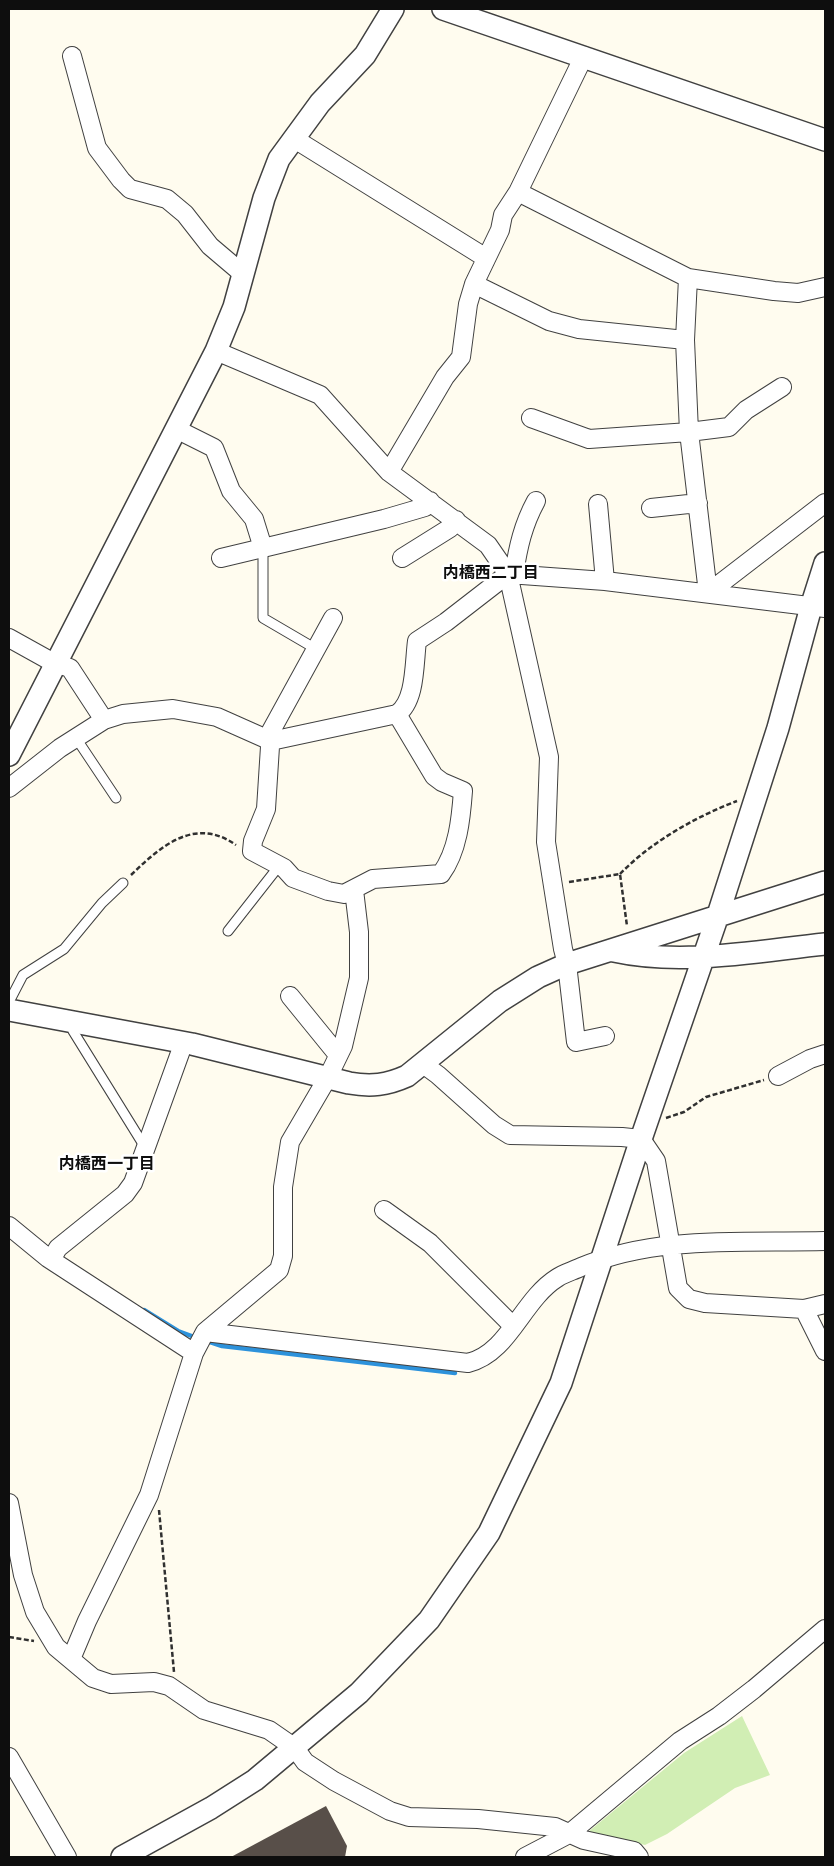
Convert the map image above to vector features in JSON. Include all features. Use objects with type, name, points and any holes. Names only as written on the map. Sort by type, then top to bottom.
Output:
[{"type":"street","points":[[9,755],[216,351],[234,307],[264,198],[279,159],[320,103],[365,55],[393,9]]},
{"type":"street","points":[[443,9],[825,140]]},
{"type":"street","points":[[72,56],[97,148],[121,180],[130,189],[167,199],[185,214],[210,246],[243,274]]},
{"type":"street","points":[[389,472],[445,377],[461,357],[468,304],[474,284],[500,230],[503,215],[518,192],[584,56]]},
{"type":"street","points":[[293,138],[486,258]]},
{"type":"street","points":[[518,192],[688,278],[732,286],[798,293],[825,287]]},
{"type":"street","points":[[688,278],[685,340],[689,432],[708,593]]},
{"type":"street","points":[[474,284],[549,321],[579,329],[685,340]]},
{"type":"street","points":[[216,351],[320,395],[389,472],[488,545],[511,574]]},
{"type":"street","points":[[531,418],[589,438],[689,432],[729,427],[746,410],[782,386]]},
{"type":"street","points":[[176,429],[214,448],[231,491],[254,519],[263,548]]},
{"type":"street","points":[[221,558],[392,517],[425,507],[430,501]]},
{"type":"street","points":[[536,502],[524,522],[511,574],[549,756],[546,842],[567,964],[576,1042],[604,1036]]},
{"type":"street","points":[[651,508],[698,503]]},
{"type":"street","points":[[708,593],[825,503]]},
{"type":"street","points":[[598,504],[605,581]]},
{"type":"street","points":[[402,558],[450,528],[456,520]]},
{"type":"street","points":[[122,1857],[255,1780],[359,1693],[429,1620],[489,1533],[561,1383],[604,1258],[640,1139],[717,918],[818,607],[825,563]]},
{"type":"street","points":[[9,788],[76,738],[104,720],[123,714],[173,710],[217,718],[271,741],[396,714],[405,708],[410,694],[417,641],[511,574],[605,581],[818,607]]},
{"type":"street","points":[[333,618],[270,730],[271,741],[266,809],[253,841],[252,851],[279,866],[293,878],[328,892],[344,894],[354,890],[362,883],[374,879],[441,874],[448,864],[457,835],[463,790],[442,782],[434,776],[396,714]]},
{"type":"street","points":[[9,638],[54,664],[70,668],[104,720]]},
{"type":"street","points":[[9,1010],[184,1042],[367,1086],[390,1084],[407,1076],[423,1064],[500,1000],[538,977],[567,964],[717,918],[825,882]]},
{"type":"street","points":[[71,1659],[87,1621],[152,1486],[194,1353],[205,1332],[279,1270],[283,1256],[283,1187],[290,1142],[343,1046],[359,978],[359,932],[354,890]]},
{"type":"street","points":[[622,947],[639,956],[704,956],[825,944]]},
{"type":"street","points":[[290,996],[338,1055]]},
{"type":"street","points":[[51,1260],[58,1248],[125,1194],[133,1183],[184,1042]]},
{"type":"street","points":[[778,1076],[810,1059],[825,1054]]},
{"type":"street","points":[[423,1064],[494,1125],[510,1135],[640,1139],[656,1161],[668,1244],[678,1288],[689,1299],[705,1303],[804,1309],[825,1304]]},
{"type":"street","points":[[384,1210],[430,1243],[513,1326]]},
{"type":"street","points":[[9,1226],[51,1260],[194,1353]]},
{"type":"street","points":[[205,1332],[468,1363],[482,1360],[495,1348],[538,1293],[558,1278],[604,1258],[668,1244],[825,1241]]},
{"type":"street","points":[[804,1309],[825,1351]]},
{"type":"street","points":[[9,1503],[24,1575],[35,1612],[56,1647],[93,1678],[111,1684],[154,1682],[169,1686],[204,1710],[269,1730],[295,1748],[306,1762],[334,1781],[390,1811],[409,1817],[478,1818],[555,1827],[584,1840],[634,1851],[639,1857]]},
{"type":"street","points":[[525,1857],[569,1834],[680,1741],[719,1716],[825,1630]]},
{"type":"street","points":[[9,1757],[68,1857]]},
{"type":"lane","points":[[263,548],[263,618],[316,649]]},
{"type":"lane","points":[[76,738],[116,798]]},
{"type":"lane","points":[[228,931],[279,866]]},
{"type":"lane","points":[[9,1002],[23,975],[64,949],[102,903],[123,883]]},
{"type":"lane","points":[[74,1022],[73,1031],[143,1144],[147,1146]]},
{"type":"path","points":[[553,885],[620,874],[632,861],[652,847],[702,817],[741,800],[754,801]]},
{"type":"path","points":[[123,883],[153,854],[186,835],[200,832],[213,834],[229,840],[243,849],[252,851]]},
{"type":"path","points":[[620,874],[622,947]]},
{"type":"path","points":[[649,1115],[674,1117],[706,1097],[778,1076]]},
{"type":"path","points":[[152,1486],[158,1500],[174,1675],[183,1694]]},
{"type":"path","points":[[9,1637],[53,1642]]},
{"type":"green space","points":[[742,1716],[770,1775],[735,1788],[667,1834],[645,1845],[588,1832],[684,1753]]},
{"type":"building","points":[[326,1806],[347,1846],[345,1857],[231,1857]]},
{"type":"waterway","points":[[144,1310],[178,1331],[197,1338]]},
{"type":"waterway","points":[[204,1340],[222,1346],[455,1373]]},
{"type":"district","name":"内橋西二丁目","points":[[491,574]]},
{"type":"district","name":"内橋西一丁目","points":[[107,1165]]}]
